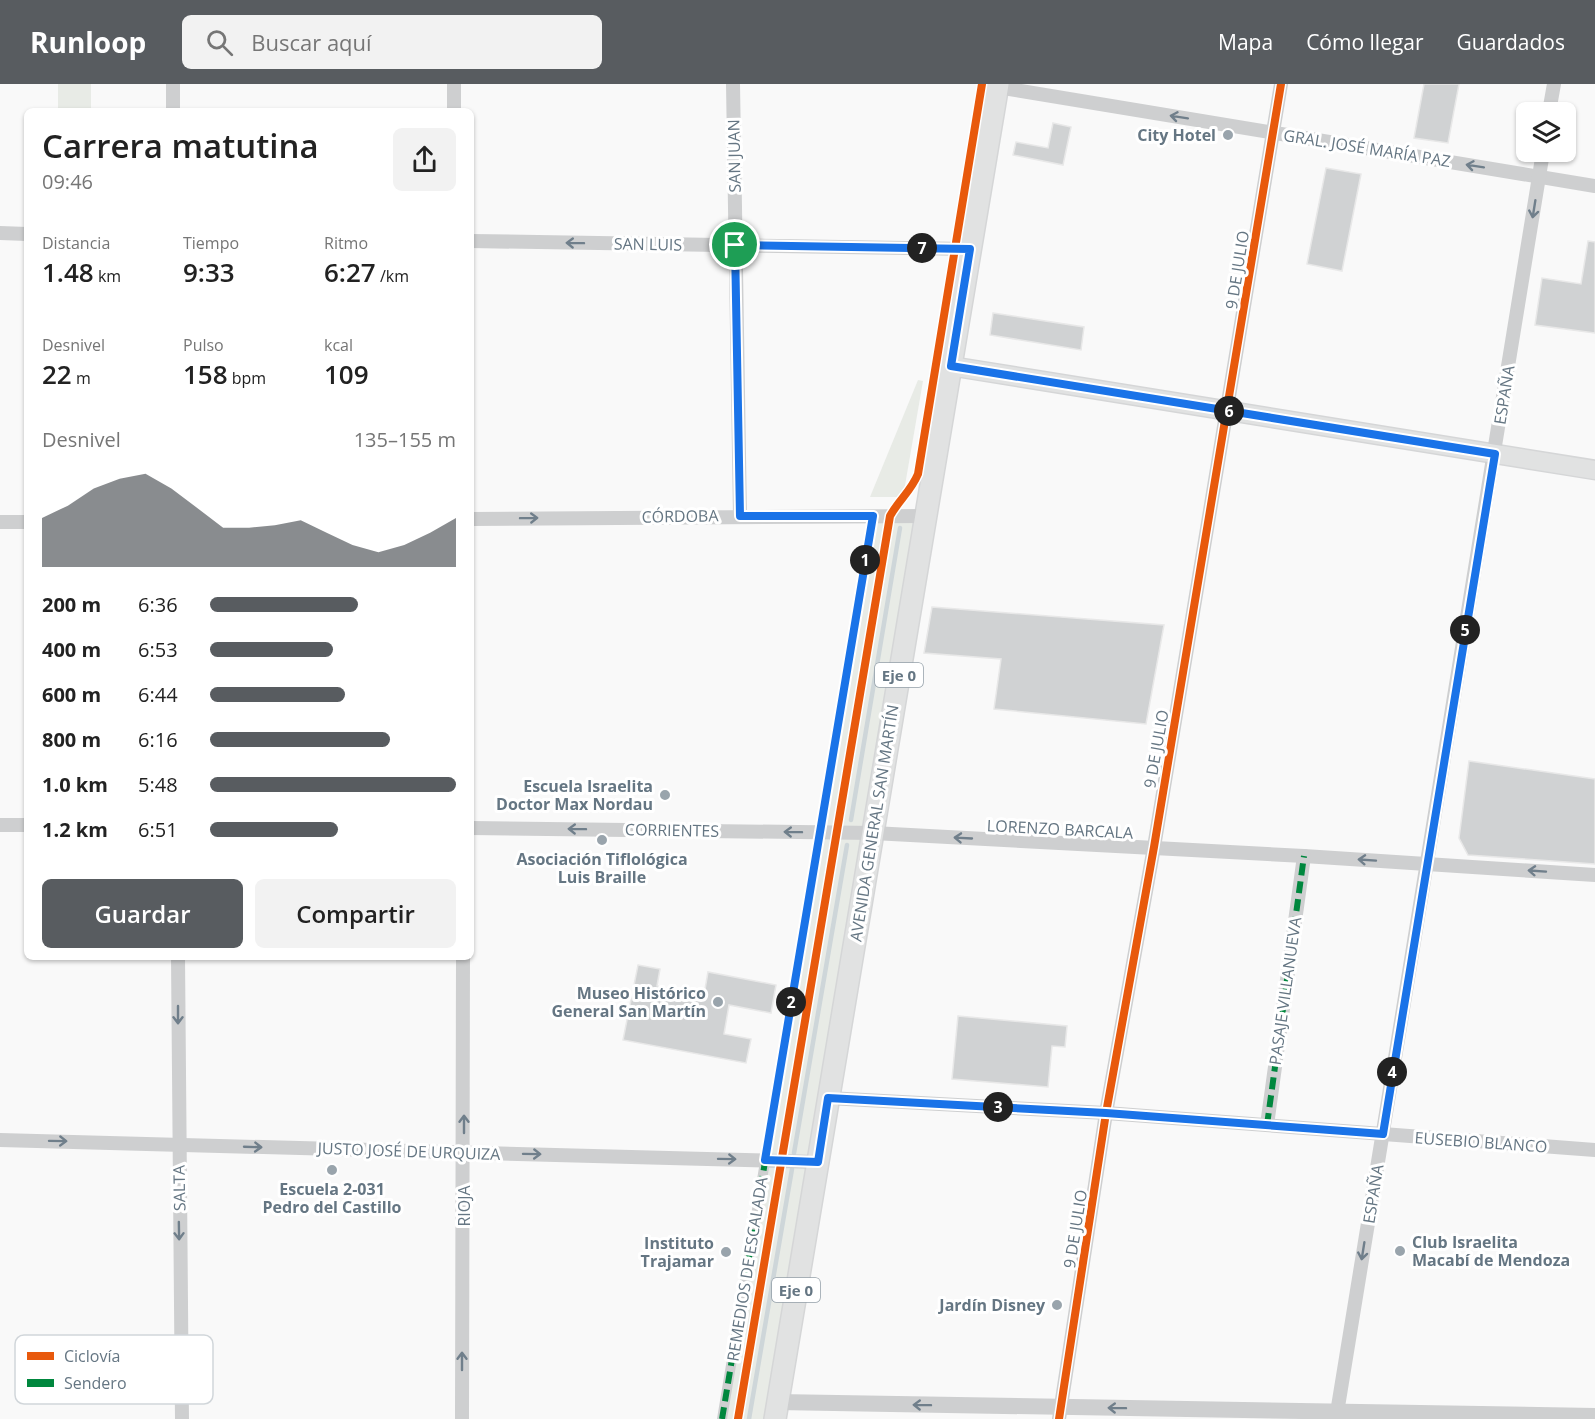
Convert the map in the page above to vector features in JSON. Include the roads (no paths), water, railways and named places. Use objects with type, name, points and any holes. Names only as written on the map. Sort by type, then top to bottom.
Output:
[{"type":"main road","name":"AVENIDA GENERAL SAN MARTÍN","points":[[776,1411],[997,86]]},
{"type":"main road","points":[[951,366],[1595,470]]},
{"type":"street","points":[[173,84],[173,108]]},
{"type":"street","points":[[454,84],[454,108]]},
{"type":"street","name":"SAN JUAN","points":[[733,84],[740,516]]},
{"type":"street","name":"9 DE JULIO","points":[[1060,1413],[1106,1113],[1154,847],[1281,84]]},
{"type":"street","points":[[1551,102],[1554,84]]},
{"type":"street","name":"GRAL. JOSÉ MARÍA PAZ","points":[[997,86],[1595,186]]},
{"type":"street","name":"ESPAÑA","points":[[1336,1416],[1541,162]]},
{"type":"street","points":[[0,233],[24,234]]},
{"type":"street","name":"SAN LUIS","points":[[474,241],[970,249]]},
{"type":"street","name":"REMEDIOS DE ESCALADA","points":[[722,1419],[873,516]]},
{"type":"street","name":"CÓRDOBA","points":[[474,519],[925,516]]},
{"type":"street","points":[[0,522],[24,522]]},
{"type":"street","points":[[0,825],[24,825]]},
{"type":"street","name":"CORRIENTES","points":[[474,828],[873,833]]},
{"type":"street","name":"LORENZO BARCALA","points":[[873,833],[1154,847],[1595,875]]},
{"type":"street","name":"PASAJE VILLANUEVA","points":[[1267,1125],[1304,856]]},
{"type":"street","name":"SALTA","points":[[178,960],[181,1335]]},
{"type":"street","name":"RIOJA","points":[[462,1419],[464,960]]},
{"type":"street","name":"EUSEBIO BLANCO","points":[[828,1098],[1106,1113],[1595,1150]]},
{"type":"street","name":"JUSTO JOSÉ DE URQUIZA","points":[[0,1140],[818,1162]]},
{"type":"street","name":"SALTA","points":[[182,1404],[182,1419]]},
{"type":"street","points":[[776,1411],[1595,1416]]},
{"type":"waterway","points":[[851,820],[900,528]]},
{"type":"waterway","points":[[794,1153],[847,845]]},
{"type":"waterway","points":[[749,1419],[792,1169]]},
{"type":"place","name":"City Hotel","points":[[1228,135]]},
{"type":"place","name":"Escuela Israelita Doctor Max Nordau","points":[[665,795]]},
{"type":"place","name":"Asociación Tiflológica Luis Braille","points":[[602,840]]},
{"type":"place","name":"Museo Histórico General San Martín","points":[[718,1002]]},
{"type":"place","name":"Escuela 2-031 Pedro del Castillo","points":[[332,1170]]},
{"type":"place","name":"Club Israelita Macabí de Mendoza","points":[[1400,1251]]},
{"type":"place","name":"Instituto Trajamar","points":[[726,1252]]},
{"type":"place","name":"Jardín Disney","points":[[1057,1305]]}]
